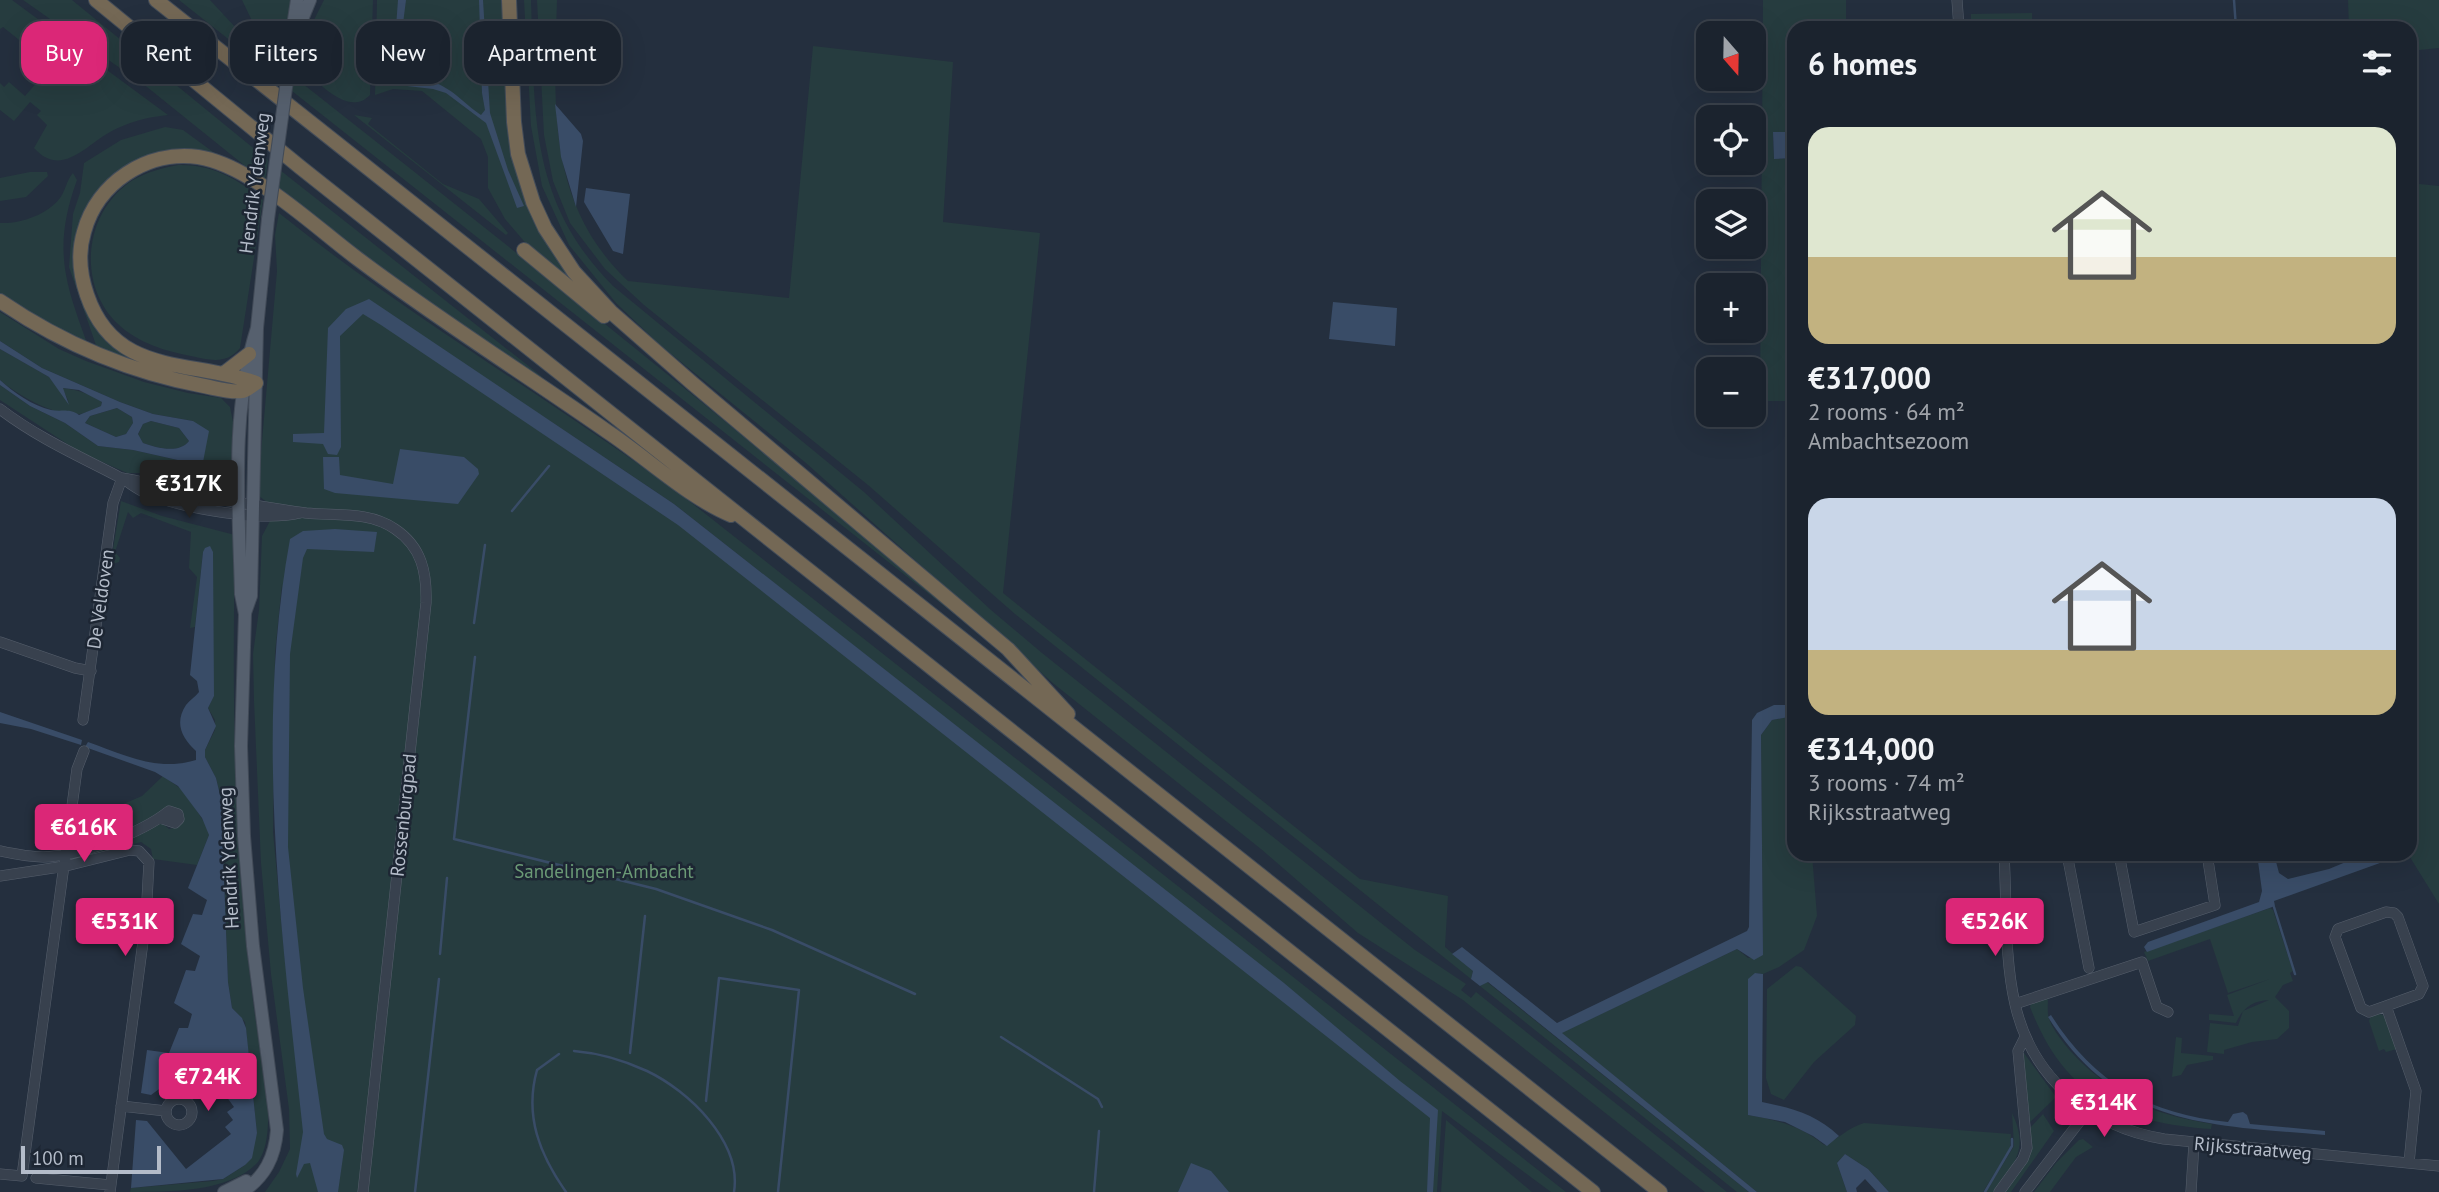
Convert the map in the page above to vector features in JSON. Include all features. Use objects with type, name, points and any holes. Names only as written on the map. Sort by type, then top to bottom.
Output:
[{"type":"highway","points":[[96,0],[300,167],[1593,1192]]},
{"type":"highway","points":[[156,0],[1660,1192]]},
{"type":"highway","points":[[509,0],[514,122],[518,154],[533,202],[545,228],[582,282],[692,383],[1008,649],[1100,748]]},
{"type":"highway","points":[[248,384],[223,374],[173,366],[143,357],[118,341],[104,327],[92,308],[81,267],[80,249],[88,218],[111,184],[146,163],[180,156],[198,157],[258,183],[386,280],[645,457],[713,508],[748,523]]},
{"type":"highway","points":[[524,250],[692,383]]},
{"type":"highway","points":[[0,301],[29,320],[96,355],[180,381],[248,384]]},
{"type":"highway","points":[[223,374],[249,354]]},
{"type":"main road","name":"Hendrik Ydenweg","points":[[295,21],[297,0]]},
{"type":"main road","name":"Hendrik Ydenweg","points":[[301,21],[310,0]]},
{"type":"main road","name":"Hendrik Ydenweg","points":[[248,384],[287,84]]},
{"type":"main road","name":"Hendrik Ydenweg","points":[[224,1192],[247,1180],[264,1159],[271,1131],[271,1097],[253,946],[244,836],[241,734],[245,614],[241,594],[247,508],[249,354],[257,328]]},
{"type":"main road","name":"Hendrik Ydenweg","points":[[242,1192],[258,1179],[272,1158],[277,1130],[275,1105],[271,1097]]},
{"type":"street","points":[[1957,0],[1958,21]]},
{"type":"street","name":"Rossenburgpad","points":[[0,409],[58,447],[122,478],[247,508],[272,518],[318,508],[366,517],[393,527],[413,544],[422,559],[426,603],[363,1192]]},
{"type":"street","name":"De Veldoven","points":[[83,720],[113,503],[122,478]]},
{"type":"street","points":[[0,642],[91,671]]},
{"type":"street","points":[[0,1174],[22,1176],[77,769],[84,751]]},
{"type":"street","points":[[0,851],[66,860],[160,818]]},
{"type":"street","points":[[0,876],[66,860],[130,850],[139,850],[149,862],[146,919],[110,1188],[36,1178]]},
{"type":"street","name":"Rijksstraatweg","points":[[2005,861],[2015,1004],[2025,1037],[2050,1077],[2087,1112],[2136,1135],[2439,1166]]},
{"type":"street","points":[[2068,861],[2089,968]]},
{"type":"street","points":[[2120,861],[2134,932],[2215,905],[2208,861]]},
{"type":"street","points":[[2386,912],[2394,913],[2398,917],[2423,986],[2419,994],[2386,1006],[2369,1012],[2361,1008],[2335,937],[2338,929],[2386,912]]},
{"type":"street","points":[[2015,1004],[2142,962],[2157,1007],[2168,1012]]},
{"type":"street","points":[[2386,1006],[2416,1091],[2409,1163]]},
{"type":"street","name":"Rijksstraatweg","points":[[1999,1192],[2023,1159],[2027,1148],[2018,1051],[2025,1037]]},
{"type":"street","points":[[121,1106],[166,1111]]},
{"type":"street","points":[[2025,1192],[2087,1112]]},
{"type":"street","points":[[2190,1192],[2194,1143]]},
{"type":"green space","points":[[0,0],[12,0],[40,21],[21,21],[21,42],[3,27],[0,29]]},
{"type":"green space","points":[[23,0],[72,0],[98,21],[53,21]]},
{"type":"green space","points":[[179,0],[210,0],[230,22],[230,40],[216,29],[216,21],[206,21]]},
{"type":"green space","points":[[242,0],[293,0],[289,21],[252,21]]},
{"type":"green space","points":[[324,0],[373,0],[372,21],[356,21],[356,84],[370,84],[370,95],[361,101],[352,102],[343,100],[319,84],[342,84],[342,21],[314,21]]},
{"type":"green space","points":[[377,0],[508,0],[509,21],[464,21],[464,84],[512,84],[516,150],[581,289],[535,254],[505,219],[488,188],[488,157],[481,139],[422,91],[393,89],[375,95],[375,84],[450,84],[450,21],[377,21]]},
{"type":"green space","points":[[524,0],[531,0],[532,21],[525,21]]},
{"type":"green space","points":[[537,0],[557,0],[556,21],[538,21]]},
{"type":"green space","points":[[1763,0],[1846,0],[1846,21],[1787,21],[1787,132],[1773,133],[1774,159],[1787,158],[1787,401],[1766,401],[1766,357],[1760,357],[1760,343],[1766,343],[1766,273],[1761,273],[1761,259],[1766,259],[1766,189],[1762,189],[1762,175],[1766,175],[1766,105],[1762,105],[1762,91],[1766,91],[1766,21],[1763,21]]},
{"type":"green space","points":[[2348,0],[2439,0],[2439,48],[2417,50],[2417,21],[2349,21]]},
{"type":"green space","points":[[2032,13],[2032,21],[1971,21],[1971,14]]},
{"type":"green space","points":[[107,29],[121,40],[121,69],[107,59]]},
{"type":"green space","points":[[813,46],[953,62],[943,222],[1040,233],[1003,593],[1360,879],[1448,896],[1445,947],[1473,971],[1471,979],[1015,614],[868,485],[644,305],[605,269],[570,223],[553,181],[544,135],[541,84],[555,84],[561,150],[569,185],[582,219],[601,251],[628,281],[789,298]]},
{"type":"green space","points":[[107,70],[121,80],[121,84],[126,84],[168,115],[124,125],[73,156],[54,160],[34,148],[47,125],[37,115],[41,111],[30,102],[14,121],[0,110],[0,83],[4,87],[9,82],[25,96],[36,84],[107,84]]},
{"type":"green space","points":[[143,84],[175,84],[268,160],[265,182]]},
{"type":"green space","points":[[293,84],[303,84],[469,215],[640,352],[977,632],[292,91]]},
{"type":"green space","points":[[529,84],[534,84],[536,117],[551,187],[565,221],[585,254],[613,286],[864,492],[991,610],[1042,653],[1415,950],[1466,984],[1461,990],[1471,998],[1476,992],[1727,1192],[1705,1192],[1463,1000],[1358,933],[1261,849],[1054,684],[806,463],[660,345],[616,303],[569,245],[542,186],[531,126]]},
{"type":"green space","points":[[354,115],[372,118],[368,124],[443,184],[479,199],[508,233],[506,235]]},
{"type":"green space","points":[[165,127],[183,130],[220,157],[193,152],[109,182],[77,262],[112,339],[237,383],[236,385],[181,379],[98,351],[69,267],[73,214],[80,193],[84,163],[121,140]]},
{"type":"green space","points":[[178,165],[202,167],[224,174],[263,200],[240,348],[223,359],[205,359],[171,352],[126,331],[105,308],[91,269],[91,249],[96,229],[104,210],[117,193],[133,180]]},
{"type":"green space","points":[[280,170],[545,379],[433,306],[277,192]]},
{"type":"green space","points":[[30,172],[47,172],[48,176],[26,197],[0,201],[0,178]]},
{"type":"green space","points":[[73,173],[77,180],[69,204],[63,246],[73,304],[89,348],[0,295],[0,223],[16,222],[41,214],[60,198]]},
{"type":"green space","points":[[2417,184],[2439,186],[2439,904],[2412,861],[2417,861]]},
{"type":"green space","name":"Sandelingen-Ambacht","points":[[279,213],[427,321],[679,493],[1566,1192],[1551,1192],[1442,1111],[1437,1192],[265,1192],[290,1149],[289,1109],[271,974],[261,863],[253,654],[259,610],[262,536],[270,521],[283,520],[283,505],[268,503],[259,496],[277,271],[275,235]],"holes":[[[370,308],[550,421],[674,504],[1053,803],[527,412]],[[282,584],[285,961],[273,832],[275,653]]]},
{"type":"green space","points":[[0,312],[59,349],[86,361],[144,382],[221,398],[230,407],[233,422],[231,480],[222,490],[208,494],[174,487],[141,473],[127,473],[78,451],[0,400],[0,385],[98,446],[133,450],[191,463],[203,462],[193,421],[153,414],[42,368],[0,341]]},
{"type":"green space","points":[[0,349],[49,377],[69,402],[62,388],[88,394],[102,402],[101,406],[83,413],[71,414],[50,409],[27,398],[0,380]]},
{"type":"green space","points":[[117,408],[132,417],[133,423],[126,434],[116,437],[85,423],[90,416]]},
{"type":"green space","points":[[151,421],[179,428],[189,441],[174,449],[143,443],[138,435],[143,424]]},
{"type":"green space","points":[[121,501],[162,516],[235,535],[234,716],[238,836],[248,956],[267,1091],[268,1131],[258,1162],[246,1172],[217,1185],[164,1192],[130,1192],[131,1188],[223,1179],[245,1165],[257,1133],[245,1022],[232,1008],[228,982],[221,799],[216,778],[205,757],[205,750],[215,730],[215,720],[208,708],[214,696],[203,552],[195,627],[190,628],[197,577],[189,568],[191,532],[141,513],[133,518],[128,512],[115,552],[120,558],[119,562],[113,564],[111,561]]},
{"type":"green space","points":[[1787,717],[1787,861],[1813,861],[1817,916],[1804,950],[1779,967],[1763,974],[1755,973],[1748,1115],[1789,1125],[1816,1138],[1824,1145],[1864,1123],[2011,1134],[2010,1148],[1983,1192],[1889,1192],[1868,1169],[1845,1154],[1837,1163],[1847,1192],[1757,1192],[1561,1033],[1737,949],[1748,958],[1763,955],[1761,735],[1772,720]]},
{"type":"green space","points":[[163,776],[184,791],[208,828],[209,835],[197,865],[153,859],[151,849],[141,842],[73,861],[73,857],[105,848],[162,823],[169,829],[178,827],[181,814],[173,808],[109,837],[72,849],[76,824],[142,796]]},
{"type":"green space","points":[[2270,908],[2273,910],[2293,971],[2290,973],[2293,981],[2283,985],[2275,997],[2289,1011],[2289,1028],[2277,1039],[2252,1042],[2224,1050],[2224,1054],[2207,1052],[2210,1023],[2238,1026],[2243,1012],[2236,1023],[2209,1020],[2209,1014],[2234,1016],[2227,995],[2270,979],[2228,993],[2210,939],[2148,961],[2144,952]],"holes":[[[2269,1000],[2244,1011],[2253,1003]]]},
{"type":"green space","points":[[1796,966],[1801,967],[1856,1016],[1855,1025],[1814,1062],[1784,1100],[1771,1094],[1766,1078],[1767,989]]},
{"type":"green space","points":[[1487,982],[1749,1192],[1737,1192],[1480,986]]},
{"type":"green space","points":[[2048,997],[2048,1017],[2056,1032],[2089,1070],[2117,1091],[2144,1106],[2177,1117],[2212,1124],[2211,1129],[2150,1120],[2100,1100],[2079,1084],[2044,1038],[2030,1007],[2031,1004]]},
{"type":"green space","points":[[2378,1013],[2385,1016],[2397,1049],[2379,1051],[2369,1021],[2371,1015]]},
{"type":"green space","points":[[2176,1037],[2182,1038],[2181,1053],[2213,1056],[2213,1060],[2187,1065],[2181,1075],[2172,1077]]},
{"type":"green space","points":[[2021,1049],[2056,1097],[2028,1124]]},
{"type":"green space","points":[[2012,1113],[2019,1136],[2017,1155],[1995,1192],[1986,1192],[2014,1146]]},
{"type":"green space","points":[[2043,1114],[2054,1131],[2011,1192],[2001,1192],[2028,1151],[2029,1129]]},
{"type":"green space","points":[[1446,1120],[1532,1192],[1441,1192]]},
{"type":"green space","points":[[2083,1139],[2093,1147],[2076,1157],[2050,1192],[2034,1192],[2056,1163]]},
{"type":"water","points":[[398,0],[406,0],[403,21],[396,21]]},
{"type":"water","points":[[479,0],[483,0],[484,21],[480,21]]},
{"type":"water","points":[[439,84],[481,115],[485,110],[482,84],[488,84],[490,113],[508,170],[524,206],[517,208],[486,123],[446,93],[398,85]]},
{"type":"water","points":[[555,104],[581,134],[583,141],[576,207],[561,157]]},
{"type":"water","points":[[1773,132],[1787,132],[1787,158],[1774,159]]},
{"type":"water","points":[[586,188],[630,194],[623,254],[613,251],[584,202]]},
{"type":"water","points":[[369,299],[674,504],[1284,983],[1438,1110],[1433,1192],[1427,1192],[1430,1118],[678,525],[381,325],[363,314],[340,336],[341,447],[337,455],[328,454],[323,444],[293,442],[293,434],[324,433],[328,328],[346,309]]},
{"type":"water","points":[[1333,302],[1397,308],[1395,346],[1329,339]]},
{"type":"water","points":[[0,341],[42,368],[120,402],[153,414],[193,421],[209,431],[203,462],[191,463],[133,450],[98,446],[65,423],[30,406],[0,385],[0,380],[24,398],[51,410],[69,411],[79,415],[101,406],[102,402],[79,390],[63,388],[69,405],[49,377],[0,349]],"holes":[[[117,408],[132,417],[133,423],[126,434],[116,437],[85,423],[90,416]],[[151,421],[179,428],[189,441],[174,449],[143,443],[138,434],[143,424]]]},
{"type":"water","points":[[400,449],[464,457],[478,469],[479,474],[458,504],[335,493],[324,489],[323,457],[339,457],[340,475],[393,484]]},
{"type":"water","points":[[335,529],[377,532],[374,552],[307,549],[303,558],[290,654],[288,847],[303,988],[324,1134],[327,1139],[342,1145],[344,1150],[338,1192],[318,1192],[310,1163],[304,1164],[297,1178],[296,1174],[303,1132],[275,835],[274,687],[279,613],[290,539],[303,531]]},
{"type":"water","points":[[210,546],[213,552],[214,696],[208,708],[216,726],[205,750],[205,757],[216,778],[221,799],[228,982],[232,1008],[242,1018],[246,1028],[257,1133],[252,1158],[223,1179],[131,1188],[136,1120],[147,1121],[186,1169],[231,1134],[225,1127],[233,1120],[227,1112],[234,1107],[226,1096],[228,1094],[206,1065],[203,1067],[197,1061],[151,1095],[141,1093],[147,1050],[169,1053],[179,1028],[188,1028],[192,1014],[174,1003],[186,970],[195,971],[200,956],[181,944],[193,914],[202,915],[207,900],[188,888],[209,835],[202,818],[178,786],[155,772],[85,747],[88,742],[128,757],[155,763],[196,760],[196,751],[187,741],[180,724],[186,705],[199,692],[197,681],[190,675],[203,552]]},
{"type":"water","points":[[1774,705],[1787,705],[1787,717],[1772,720],[1761,735],[1763,955],[1754,960],[1737,949],[1562,1033],[1757,1192],[1749,1192],[1488,982],[1480,986],[1471,979],[1473,971],[1452,954],[1462,947],[1557,1023],[1747,931],[1752,720],[1757,713]]},
{"type":"water","points":[[0,712],[82,740],[81,745],[31,729],[0,723]]},
{"type":"water","points":[[2258,861],[2276,861],[2279,873],[2288,879],[2329,869],[2348,861],[2385,861],[2274,901],[2275,906],[2147,952],[2144,947],[2148,942],[2259,902],[2262,891]]},
{"type":"water","points":[[1755,973],[1763,974],[1762,1102],[1812,1117],[1830,1128],[1839,1136],[1827,1146],[1785,1122],[1748,1115],[1748,979]]},
{"type":"water","points":[[2051,1015],[2068,1039],[2105,1077],[2149,1103],[2199,1118],[2228,1122],[2233,1114],[2243,1112],[2250,1124],[2325,1131],[2325,1135],[2205,1122],[2169,1114],[2135,1100],[2104,1080],[2075,1053],[2048,1017]]},
{"type":"water","points":[[1845,1154],[1868,1169],[1889,1192],[1877,1192],[1865,1179],[1856,1188],[1857,1192],[1847,1192],[1837,1163]]},
{"type":"water","points":[[1191,1163],[1211,1171],[1229,1192],[1178,1192]]},
{"type":"waterway","points":[[2234,0],[2236,21]]},
{"type":"waterway","points":[[512,511],[549,466]]},
{"type":"waterway","points":[[474,623],[485,545]]},
{"type":"waterway","points":[[475,657],[454,839],[656,889],[772,930],[915,994]]},
{"type":"waterway","points":[[440,954],[447,878]]},
{"type":"waterway","points":[[2274,907],[2295,974]]},
{"type":"waterway","points":[[630,1053],[645,916]]},
{"type":"waterway","points":[[706,1101],[719,978],[799,990],[778,1192]]},
{"type":"waterway","points":[[415,1192],[439,979]]},
{"type":"waterway","points":[[1001,1037],[1098,1099],[1102,1107]]},
{"type":"waterway","points":[[574,1051],[593,1053],[647,1071],[679,1091],[695,1105],[721,1137],[730,1155],[734,1192]]},
{"type":"waterway","points":[[559,1054],[537,1070],[532,1103],[542,1149],[566,1192]]},
{"type":"waterway","points":[[1094,1192],[1099,1131]]},
{"type":"waterway","points":[[1985,1192],[2012,1146],[2012,1139]]}]
